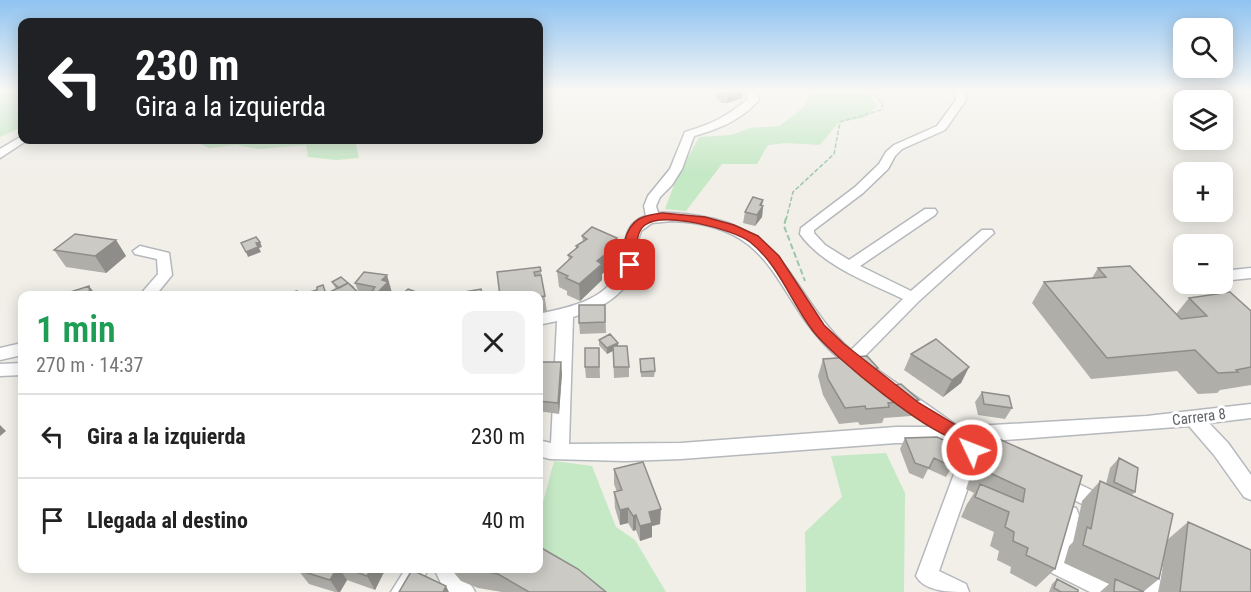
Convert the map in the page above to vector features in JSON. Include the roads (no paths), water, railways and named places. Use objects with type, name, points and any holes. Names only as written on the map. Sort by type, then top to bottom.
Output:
[{"type":"street","points":[[653,218],[650,206],[654,196],[668,182],[676,169],[689,134],[717,126],[731,119]]},
{"type":"street","points":[[913,298],[849,267],[811,242],[807,234],[808,228],[859,190],[884,166],[890,154],[898,147],[941,128],[948,119]]},
{"type":"street","points":[[0,154],[18,142]]},
{"type":"street","points":[[849,267],[930,212]]},
{"type":"street","points":[[543,319],[593,305],[622,280],[630,265],[630,247],[634,231],[640,223],[663,217],[705,220],[753,238],[775,259],[819,328],[852,359],[914,407],[963,434],[972,450],[927,576],[958,592]]},
{"type":"street","points":[[852,359],[913,298],[987,232]]},
{"type":"street","points":[[140,251],[164,256],[165,275],[151,291]]},
{"type":"street","points":[[1233,275],[1251,273]]},
{"type":"street","points":[[560,451],[565,314]]},
{"type":"street","points":[[0,354],[18,351]]},
{"type":"street","points":[[0,370],[18,369]]},
{"type":"street","name":"Carrera 8","points":[[543,449],[625,453],[681,452],[896,435],[1010,433],[1147,423],[1251,411]]},
{"type":"street","points":[[1193,418],[1221,449],[1251,491]]},
{"type":"street","points":[[1010,433],[1020,454]]},
{"type":"street","points":[[1047,478],[1118,511]]},
{"type":"street","points":[[1075,492],[1057,566],[1114,592]]},
{"type":"street","points":[[1147,592],[1156,551]]},
{"type":"street","points":[[402,592],[415,573]]},
{"type":"street","points":[[447,573],[453,585],[464,592]]}]
